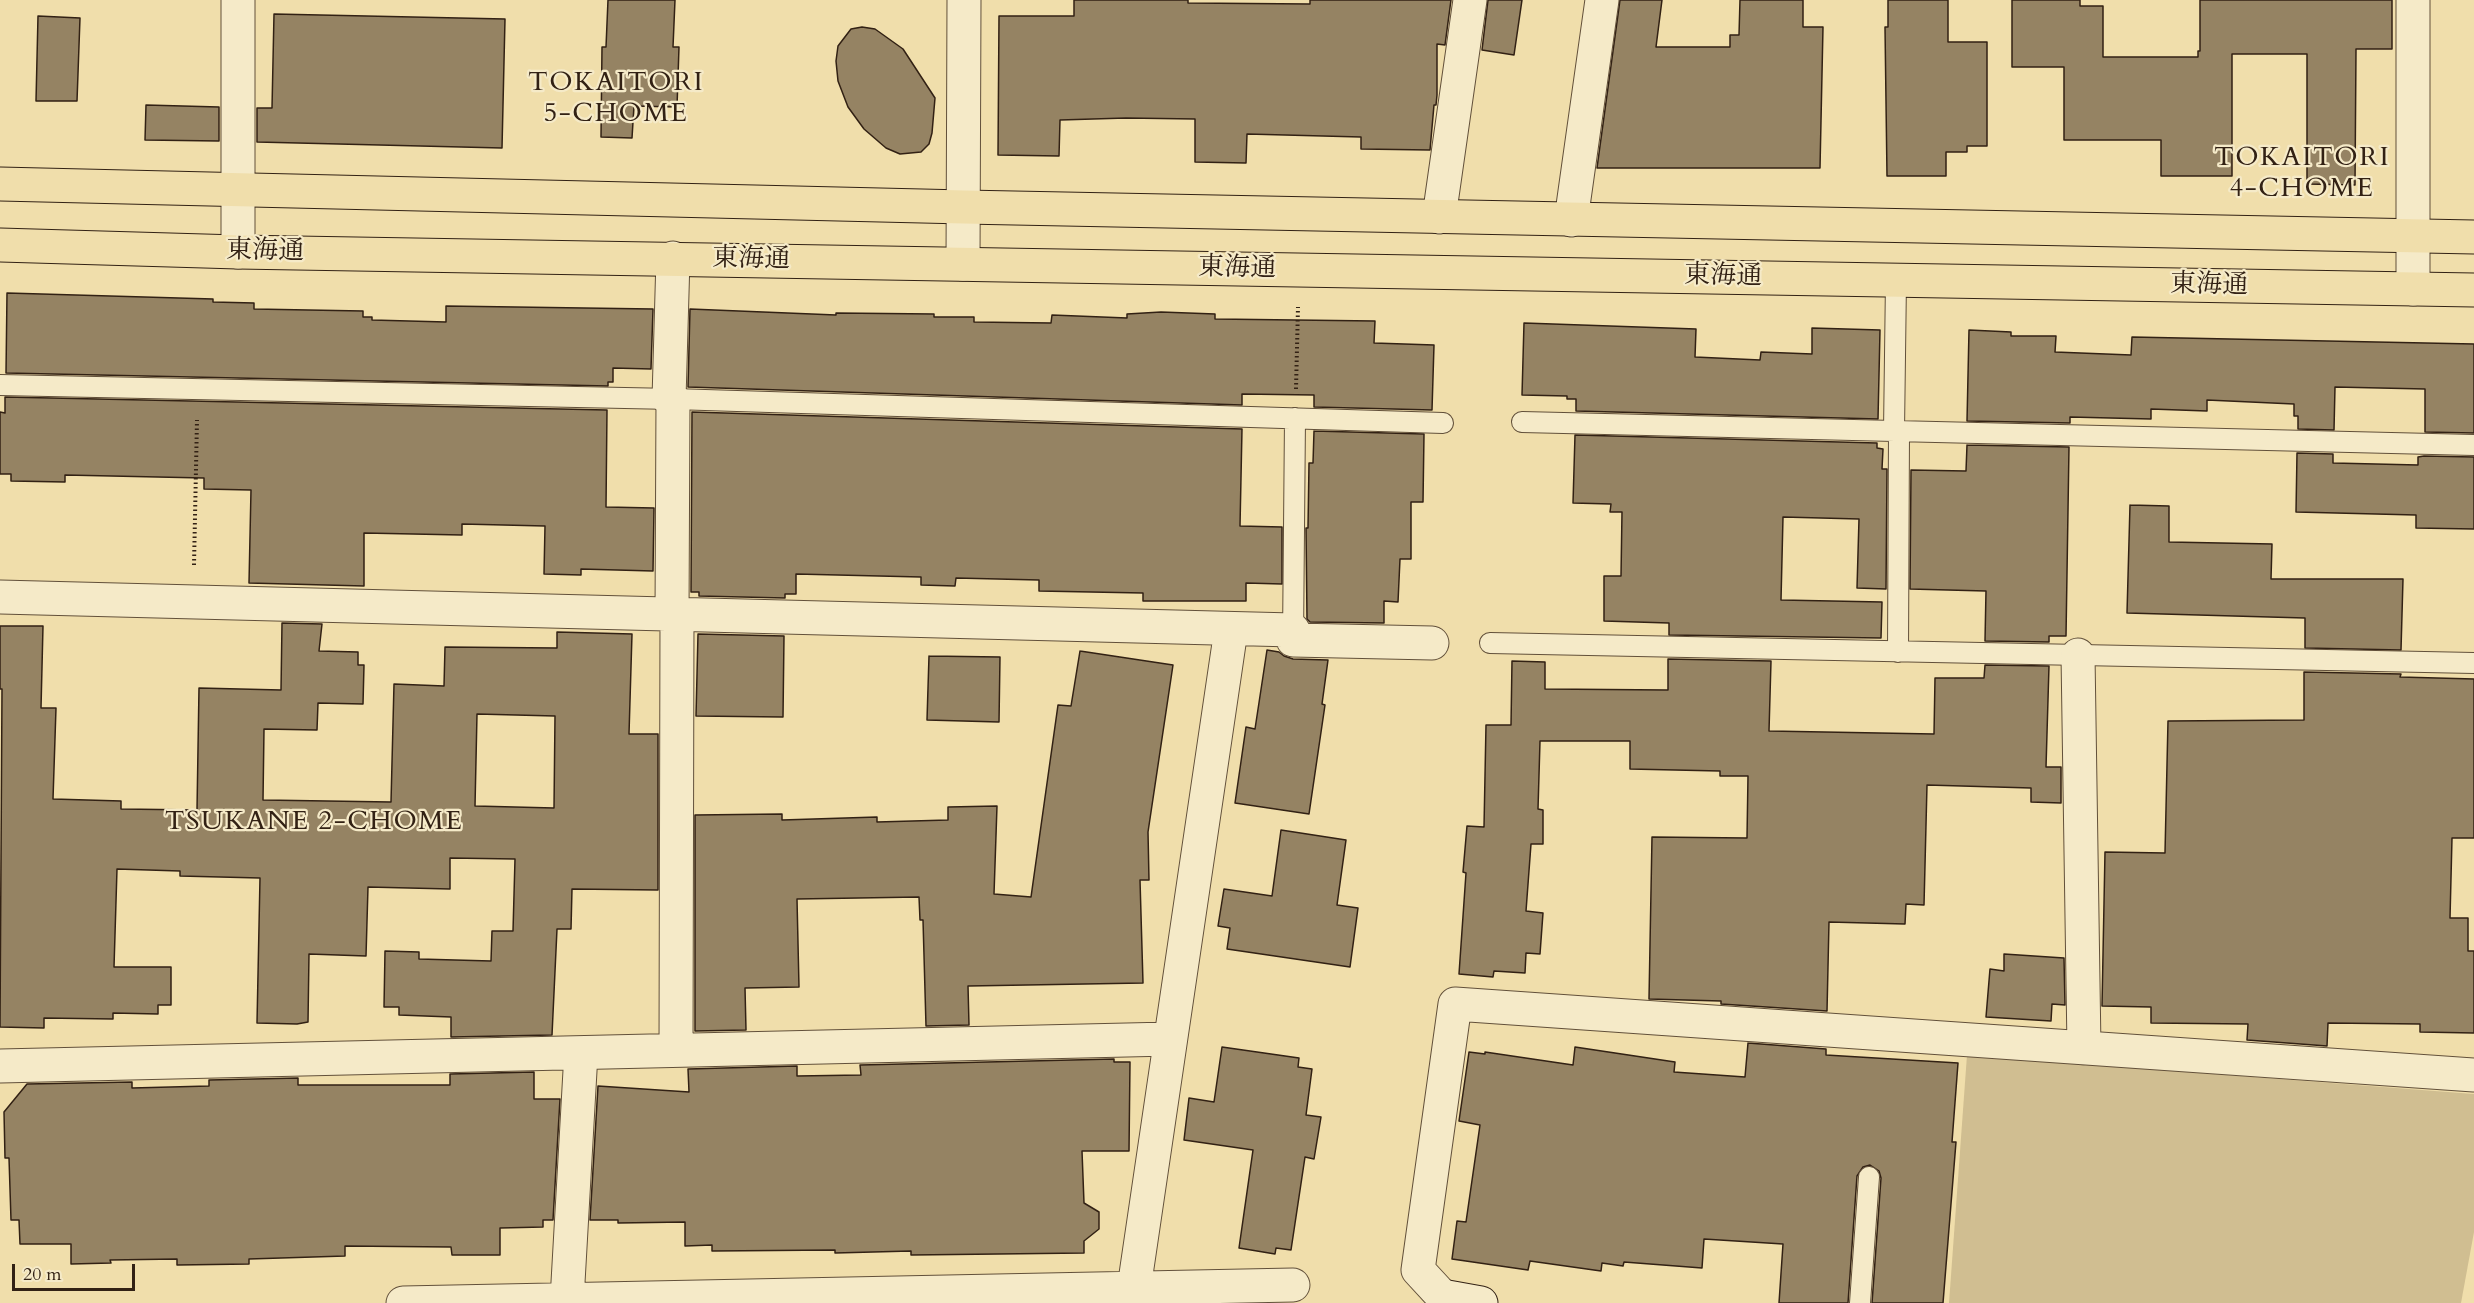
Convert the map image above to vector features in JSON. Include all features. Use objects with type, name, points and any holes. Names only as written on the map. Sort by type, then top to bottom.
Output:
[{"type":"main road","points":[[0,184],[964,207],[2474,237]]},
{"type":"main road","name":"東海通","points":[[0,245],[237,252],[2474,291]]},
{"type":"street","points":[[237,252],[238,0]]},
{"type":"street","points":[[963,264],[964,0]]},
{"type":"street","points":[[1439,217],[1470,0]]},
{"type":"street","points":[[1571,219],[1602,0]]},
{"type":"street","points":[[2413,0],[2413,289]]},
{"type":"street","points":[[674,258],[671,399],[675,616],[676,1050]]},
{"type":"street","points":[[0,597],[1231,630],[1432,643]]},
{"type":"street","points":[[1134,1288],[1231,630]]},
{"type":"street","points":[[2078,655],[2084,1048]]},
{"type":"street","points":[[1481,1303],[1442,1296],[1418,1270],[1455,1004],[2474,1075]]},
{"type":"street","points":[[0,1066],[1170,1039]]},
{"type":"street","points":[[567,1300],[581,1053]]},
{"type":"street","points":[[403,1303],[1293,1285]]},
{"type":"lane","points":[[1896,280],[1898,652]]},
{"type":"lane","points":[[0,385],[671,399],[1443,423]]},
{"type":"lane","points":[[1293,635],[1295,418]]},
{"type":"lane","points":[[1522,422],[2474,445]]},
{"type":"lane","points":[[1490,643],[2474,663]]},
{"type":"lane","points":[[1860,1303],[1869,1177]]},
{"type":"path","points":[[1295,418],[1299,270]]},
{"type":"path","points":[[193,602],[198,389]]},
{"type":"shaded area","points":[[1967,1055],[2474,1094],[2474,1232],[2461,1303],[1949,1303]]},
{"type":"building","points":[[608,0],[675,0],[673,47],[679,47],[677,107],[634,106],[632,138],[601,137],[602,47],[606,47]]},
{"type":"building","points":[[1074,0],[1188,0],[1188,3],[1310,4],[1310,0],[1451,0],[1445,45],[1437,44],[1437,95],[1430,150],[1361,149],[1361,137],[1247,134],[1246,163],[1195,162],[1195,119],[1126,118],[1060,120],[1059,156],[998,155],[999,16],[1074,16]]},
{"type":"building","points":[[1488,0],[1522,0],[1514,55],[1482,50]]},
{"type":"building","points":[[1620,0],[1662,0],[1656,47],[1730,47],[1730,35],[1739,35],[1740,0],[1803,0],[1803,27],[1823,27],[1820,168],[1597,168]]},
{"type":"building","points":[[1888,0],[1948,0],[1948,42],[1987,42],[1987,146],[1967,146],[1967,152],[1946,152],[1946,176],[1887,176],[1885,27],[1888,27]]},
{"type":"building","points":[[2012,0],[2080,0],[2080,6],[2103,6],[2103,57],[2198,57],[2200,0],[2392,0],[2392,49],[2356,49],[2355,185],[2307,184],[2307,54],[2232,54],[2232,176],[2161,176],[2161,140],[2064,140],[2064,67],[2012,67]]},
{"type":"building","points":[[274,14],[505,19],[502,148],[257,142],[257,108],[272,108]]},
{"type":"building","points":[[38,16],[80,18],[77,101],[36,101]]},
{"type":"building","points":[[862,27],[875,29],[903,49],[935,98],[932,133],[929,144],[921,152],[900,154],[886,148],[864,129],[848,107],[838,81],[836,61],[838,46],[851,29]]},
{"type":"building","points":[[146,105],[219,107],[219,141],[145,140]]},
{"type":"building","points":[[7,293],[213,299],[213,302],[254,303],[254,309],[363,311],[363,317],[372,317],[372,320],[446,322],[446,306],[653,309],[651,369],[613,368],[613,382],[608,382],[608,386],[6,373]]},
{"type":"building","points":[[690,309],[836,315],[836,313],[934,314],[934,317],[974,317],[974,322],[1051,323],[1052,315],[1127,318],[1127,314],[1161,312],[1215,314],[1215,319],[1375,321],[1374,343],[1434,345],[1432,410],[1314,407],[1314,395],[1242,394],[1242,405],[688,387]]},
{"type":"building","points":[[1524,323],[1696,329],[1695,357],[1760,360],[1761,352],[1812,354],[1812,328],[1880,330],[1878,419],[1576,411],[1576,399],[1567,399],[1567,396],[1522,395]]},
{"type":"building","points":[[1969,330],[2011,332],[2011,336],[2056,336],[2055,352],[2131,355],[2132,337],[2474,344],[2474,433],[2425,432],[2425,389],[2335,387],[2334,430],[2298,429],[2298,416],[2294,416],[2294,404],[2207,400],[2207,411],[2151,409],[2151,419],[2070,417],[2070,423],[1967,421]]},
{"type":"building","points":[[5,397],[607,410],[606,507],[654,508],[653,571],[581,569],[581,575],[544,574],[545,526],[462,524],[462,535],[364,533],[364,586],[249,583],[251,490],[204,489],[204,478],[65,475],[65,482],[11,481],[11,474],[0,474],[0,412],[5,413]]},
{"type":"building","points":[[692,412],[1242,429],[1240,526],[1282,527],[1282,584],[1246,583],[1246,601],[1143,601],[1143,593],[1039,591],[1039,580],[956,578],[955,586],[921,585],[921,577],[796,574],[796,594],[785,594],[785,598],[699,596],[699,592],[691,592]]},
{"type":"building","points":[[1314,431],[1424,434],[1423,502],[1411,502],[1411,559],[1400,559],[1398,602],[1384,601],[1384,623],[1310,622],[1307,619],[1306,528],[1308,528],[1309,463],[1313,463]]},
{"type":"building","points":[[1575,435],[1877,443],[1877,448],[1883,449],[1882,469],[1887,469],[1886,589],[1857,588],[1859,519],[1783,517],[1781,600],[1882,602],[1881,638],[1669,635],[1669,623],[1604,621],[1604,576],[1621,576],[1622,512],[1610,512],[1611,504],[1573,503]]},
{"type":"building","points":[[1967,445],[2069,447],[2066,636],[2049,636],[2049,642],[1985,641],[1986,591],[1910,589],[1911,470],[1966,471]]},
{"type":"building","points":[[2297,453],[2333,454],[2333,463],[2418,465],[2418,457],[2424,456],[2474,457],[2474,529],[2416,528],[2416,515],[2296,512]]},
{"type":"building","points":[[2130,505],[2169,506],[2169,542],[2272,544],[2271,579],[2403,579],[2401,650],[2305,648],[2305,618],[2127,613]]},
{"type":"building","points":[[282,623],[322,624],[319,651],[358,652],[358,665],[364,665],[363,704],[318,703],[317,730],[264,729],[263,800],[391,802],[394,684],[444,686],[445,647],[557,648],[557,632],[632,634],[629,734],[658,734],[658,890],[572,889],[571,929],[557,929],[552,1035],[451,1037],[451,1017],[399,1015],[399,1007],[384,1007],[385,951],[419,952],[419,959],[491,961],[492,931],[513,931],[515,859],[450,858],[450,889],[368,887],[366,956],[309,954],[308,1022],[297,1024],[257,1023],[260,878],[180,876],[180,871],[117,869],[114,967],[171,967],[171,1005],[158,1005],[158,1014],[113,1013],[113,1019],[44,1018],[44,1028],[0,1027],[2,689],[0,689],[0,626],[43,626],[41,708],[56,708],[53,799],[121,801],[121,809],[197,810],[199,688],[281,690]],"holes":[[[477,714],[555,716],[554,808],[475,806]]]},
{"type":"building","points":[[698,634],[784,636],[783,717],[696,716]]},
{"type":"building","points":[[1267,650],[1279,652],[1293,659],[1328,660],[1322,704],[1325,705],[1309,814],[1235,803],[1246,727],[1255,729]]},
{"type":"building","points":[[1080,651],[1173,665],[1148,832],[1149,880],[1140,880],[1143,983],[968,986],[969,1025],[926,1026],[923,920],[920,920],[919,897],[797,899],[799,987],[745,988],[746,1030],[695,1031],[695,815],[782,814],[782,820],[877,817],[877,822],[948,820],[948,807],[997,806],[994,894],[1031,897],[1058,705],[1071,706]]},
{"type":"building","points":[[929,656],[1000,657],[999,722],[927,720]]},
{"type":"building","points":[[1668,659],[1771,661],[1769,731],[1934,734],[1935,678],[1984,678],[1985,665],[2049,666],[2046,767],[2061,767],[2061,803],[2031,802],[2031,788],[1927,785],[1924,905],[1906,904],[1905,924],[1829,922],[1827,1011],[1721,1004],[1721,1001],[1649,999],[1652,837],[1747,838],[1748,776],[1720,776],[1720,771],[1630,769],[1630,741],[1540,741],[1538,809],[1543,810],[1543,844],[1531,844],[1526,911],[1543,913],[1540,954],[1526,953],[1525,973],[1494,971],[1493,977],[1459,974],[1467,826],[1484,827],[1486,725],[1511,725],[1512,661],[1545,662],[1545,689],[1668,690]]},
{"type":"building","points":[[2304,672],[2401,674],[2400,677],[2474,679],[2474,838],[2452,838],[2450,918],[2468,918],[2468,951],[2474,951],[2474,1033],[2420,1032],[2420,1024],[2328,1023],[2327,1046],[2247,1040],[2248,1024],[2151,1023],[2151,1007],[2102,1006],[2105,852],[2165,853],[2168,721],[2304,720]]},
{"type":"building","points":[[1281,830],[1346,840],[1337,905],[1358,908],[1350,967],[1227,949],[1230,928],[1218,926],[1224,889],[1272,896]]},
{"type":"building","points":[[2004,954],[2064,958],[2065,1005],[2052,1004],[2051,1021],[1986,1017],[1990,969],[2004,971]]},
{"type":"building","points":[[1748,1043],[1826,1049],[1826,1055],[1958,1063],[1952,1142],[1956,1142],[1943,1303],[1872,1303],[1881,1178],[1879,1171],[1870,1165],[1863,1167],[1857,1176],[1848,1303],[1779,1303],[1783,1244],[1704,1239],[1702,1268],[1624,1262],[1623,1266],[1602,1263],[1601,1271],[1530,1261],[1528,1270],[1452,1259],[1457,1221],[1466,1222],[1480,1125],[1459,1121],[1469,1052],[1485,1054],[1485,1052],[1573,1065],[1575,1047],[1675,1062],[1674,1072],[1745,1077]]},
{"type":"building","points":[[1222,1047],[1299,1058],[1298,1067],[1312,1069],[1306,1115],[1321,1117],[1314,1159],[1305,1157],[1291,1250],[1276,1248],[1275,1254],[1239,1248],[1253,1150],[1184,1140],[1189,1098],[1214,1102]]},
{"type":"building","points":[[1114,1059],[1114,1062],[1130,1062],[1129,1151],[1082,1151],[1084,1203],[1099,1212],[1099,1229],[1084,1241],[1084,1253],[911,1255],[911,1251],[835,1253],[835,1250],[712,1251],[712,1245],[685,1246],[685,1222],[618,1223],[618,1220],[590,1220],[598,1086],[689,1092],[688,1069],[797,1066],[797,1076],[861,1075],[860,1065]]},
{"type":"building","points":[[534,1072],[534,1099],[560,1099],[553,1220],[543,1220],[543,1227],[500,1228],[500,1255],[452,1255],[451,1247],[345,1246],[345,1256],[249,1259],[249,1264],[177,1265],[177,1259],[110,1260],[111,1263],[71,1264],[71,1244],[20,1244],[19,1220],[11,1220],[9,1158],[5,1158],[4,1112],[27,1084],[132,1082],[132,1088],[209,1086],[209,1080],[298,1078],[298,1085],[450,1085],[450,1074]]},
{"type":"district","name":"TOKAITORI 5-CHOME","points":[[616,100]]},
{"type":"district","name":"TOKAITORI 4-CHOME","points":[[2302,174]]},
{"type":"district","name":"TSUKANE 2-CHOME","points":[[314,823]]}]
